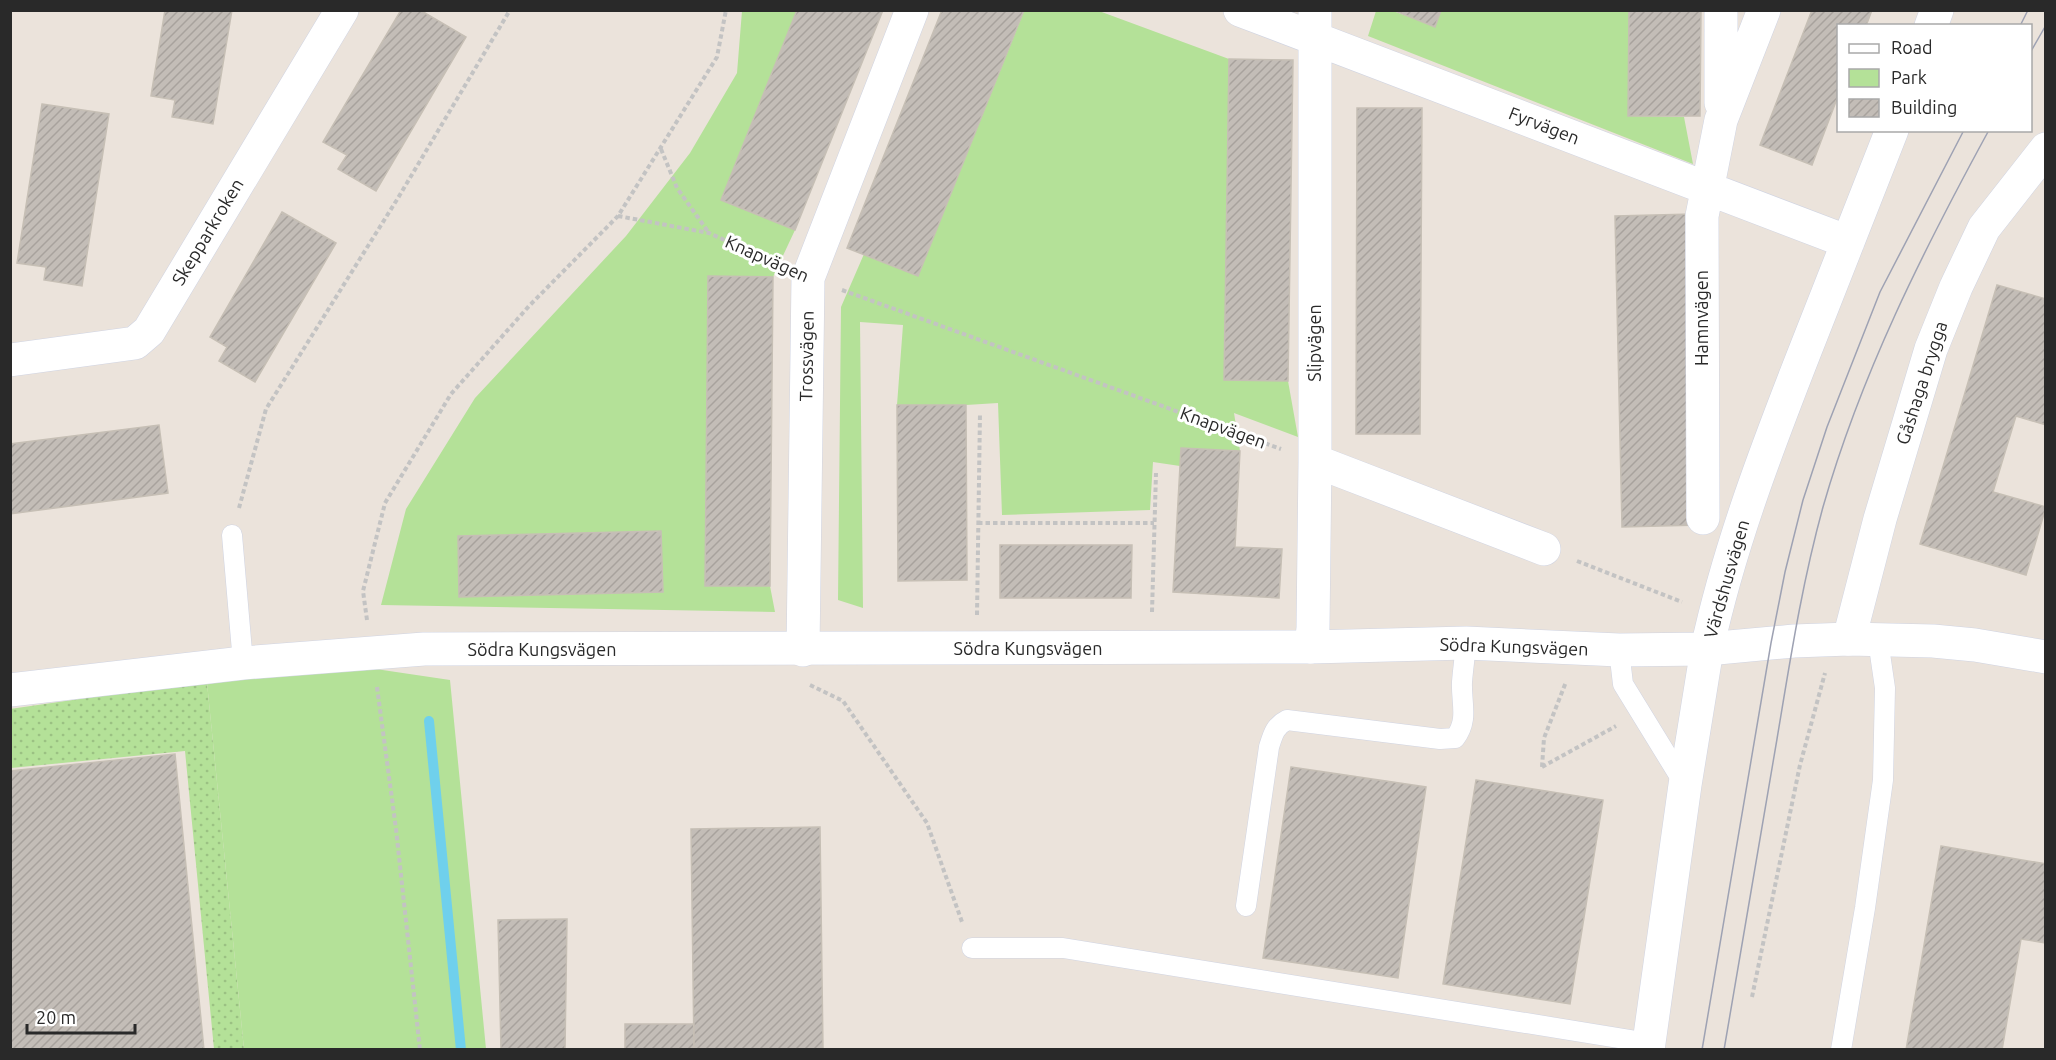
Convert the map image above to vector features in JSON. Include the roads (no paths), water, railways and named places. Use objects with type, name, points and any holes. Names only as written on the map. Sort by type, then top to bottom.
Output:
[{"type":"street","name":"Skepparkroken","points":[[10,360],[135,343],[149,331],[342,10]]},
{"type":"street","name":"Trossvägen","points":[[803,650],[808,278],[912,10]]},
{"type":"street","name":"Fyrvägen","points":[[1240,10],[1315,25],[1707,188],[1848,242]]},
{"type":"street","name":"Slipvägen","points":[[1311,647],[1315,461],[1315,25],[1331,10]]},
{"type":"street","name":"Hamnvägen","points":[[1720,10],[1721,120]]},
{"type":"street","name":"Hamnvägen","points":[[1703,518],[1702,216],[1721,120],[1764,10]]},
{"type":"street","name":"Värdshusvägen","points":[[1648,1046],[1707,649],[1735,544],[1776,425],[1891,132]]},
{"type":"street","name":"Gåshaga brygga","points":[[1851,640],[1906,430],[1931,349],[1984,228],[2046,149]]},
{"type":"street","points":[[1315,461],[1544,549]]},
{"type":"street","name":"Södra Kungsvägen","points":[[10,690],[243,663],[424,650],[1311,647],[1466,643],[1619,650],[1707,649],[1794,641],[1851,640],[1933,641],[1975,645],[2046,657]]},
{"type":"lane","points":[[232,535],[243,663]]},
{"type":"lane","points":[[1841,1050],[1865,908],[1882,780],[1885,688],[1851,640]]},
{"type":"lane","points":[[1246,906],[1269,747],[1273,733],[1279,724],[1287,720],[1440,739],[1455,738],[1462,729],[1461,685],[1466,643]]},
{"type":"lane","points":[[1619,650],[1623,684],[1685,785]]},
{"type":"lane","points":[[972,948],[1063,948],[1648,1046]]},
{"type":"waterway","points":[[429,721],[461,1050]]},
{"type":"tram line","points":[[2021,24],[2028,10]]},
{"type":"tram line","points":[[2032,50],[2046,25]]},
{"type":"tram line","points":[[1702,1050],[1771,643],[1785,572],[1803,500],[1827,427],[1880,292],[1963,132]]},
{"type":"tram line","points":[[1724,1050],[1797,622],[1823,507],[1856,409],[1895,314],[1988,132]]}]
